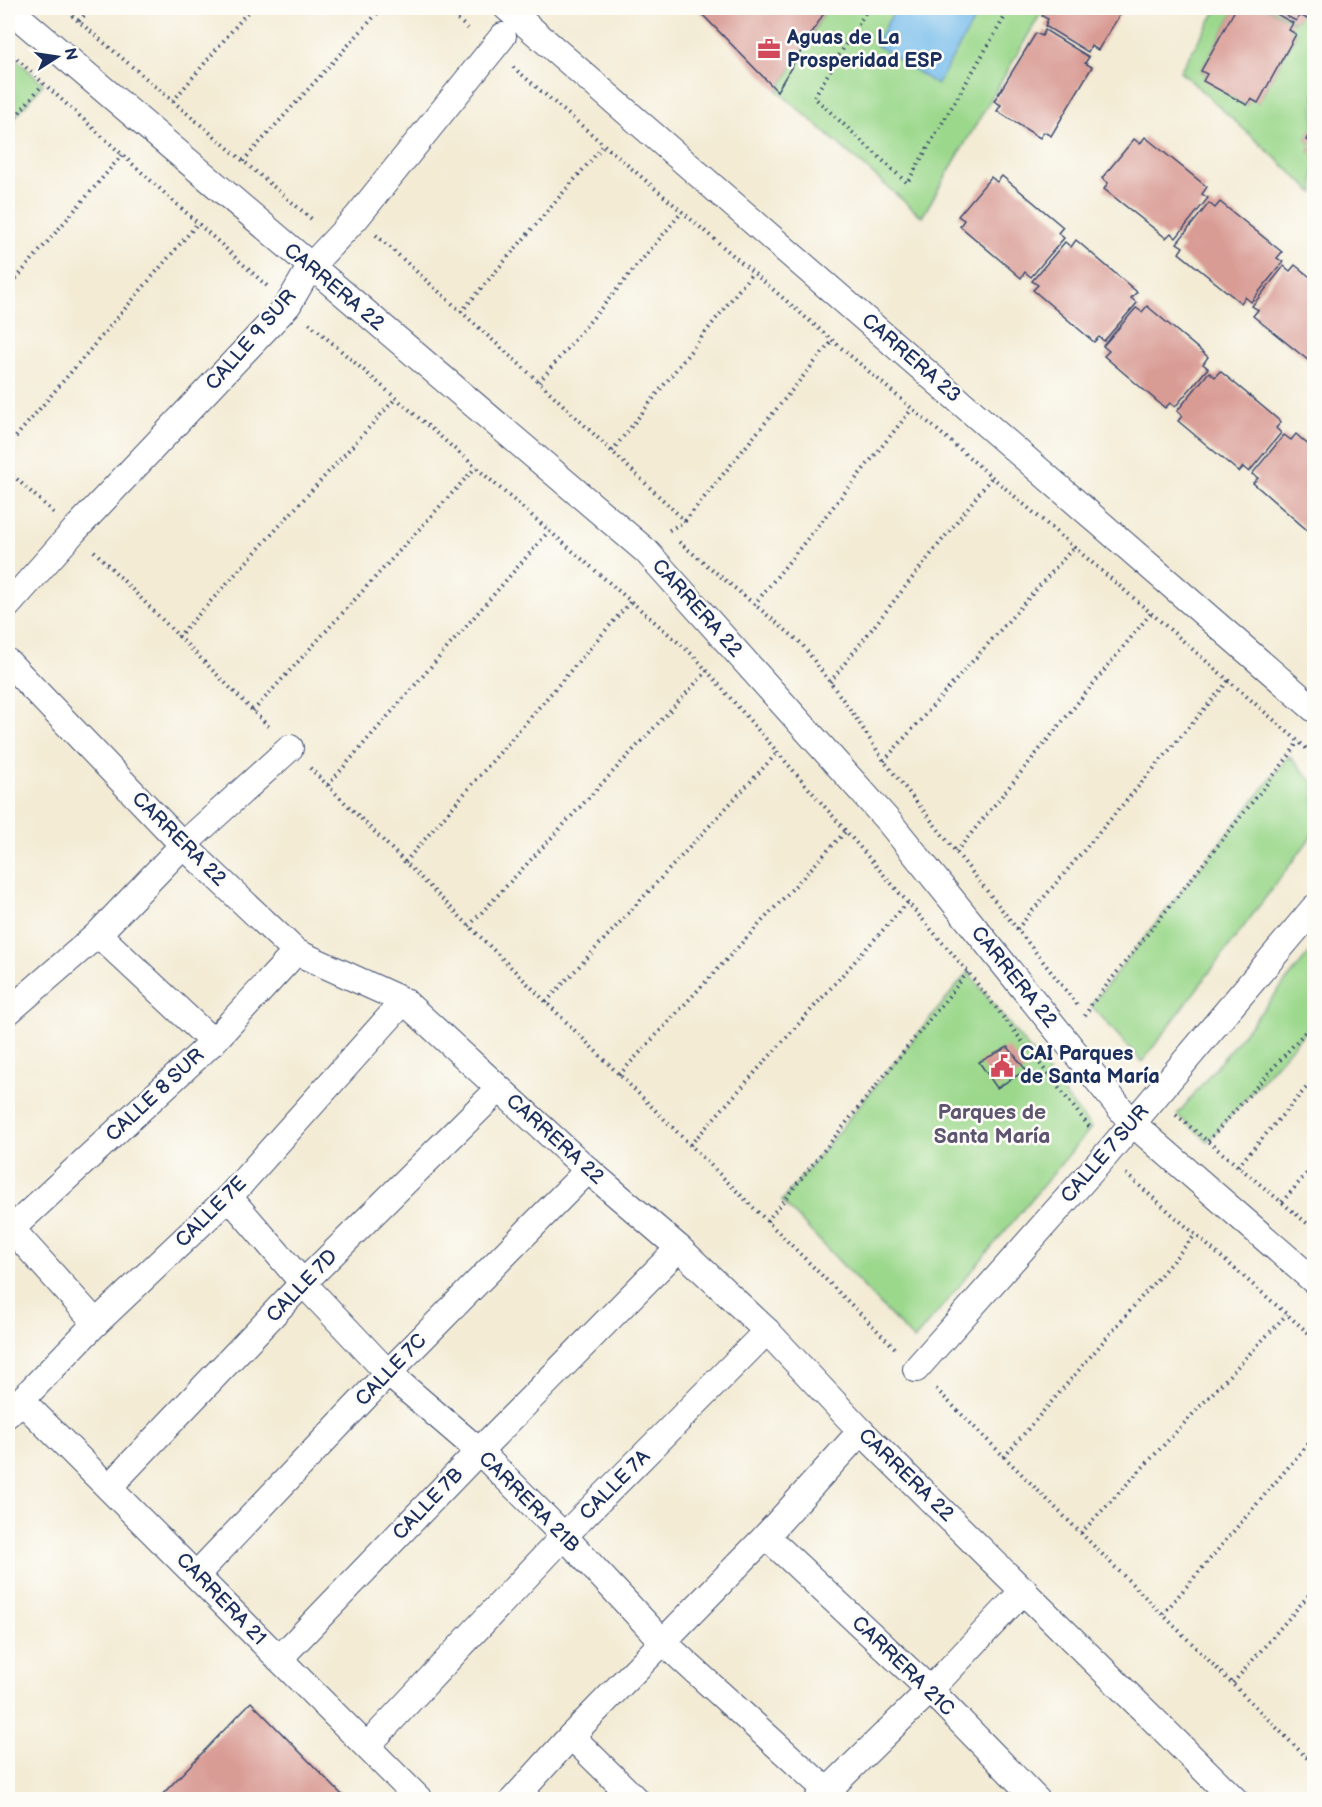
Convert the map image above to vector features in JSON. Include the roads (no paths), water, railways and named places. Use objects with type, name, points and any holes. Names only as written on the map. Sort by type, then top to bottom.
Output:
[{"type":"street","name":"CARRERA 22","points":[[8,8],[646,551],[890,822],[1132,1123],[1314,1281]]},
{"type":"street","name":"CARRERA 23","points":[[507,8],[1314,709]]},
{"type":"street","name":"CALLE 9 SUR","points":[[8,605],[74,531],[288,305],[310,267],[357,218],[497,42]]},
{"type":"street","name":"CARRERA 22","points":[[8,662],[183,846],[296,952],[404,1000],[588,1170],[679,1248],[767,1331],[861,1431],[1024,1590],[1222,1795]]},
{"type":"street","points":[[8,1012],[98,934],[183,846],[290,748]]},
{"type":"street","name":"CALLE 7 SUR","points":[[916,1369],[1105,1156],[1314,909]]},
{"type":"street","points":[[98,934],[213,1042]]},
{"type":"street","name":"CALLE 8 SUR","points":[[9,1229],[213,1042],[296,952]]},
{"type":"street","name":"CALLE 7E","points":[[14,1407],[96,1323],[229,1197],[404,1000]]},
{"type":"street","name":"CALLE 7D","points":[[109,1487],[303,1283],[499,1089]]},
{"type":"street","name":"CALLE 7C","points":[[196,1574],[387,1373],[588,1170]]},
{"type":"street","name":"CARRERA 21B","points":[[229,1197],[303,1283],[387,1373],[479,1451],[564,1536],[662,1641],[828,1796]]},
{"type":"street","points":[[9,1229],[96,1323]]},
{"type":"street","name":"CALLE 7B","points":[[279,1659],[679,1248]]},
{"type":"street","name":"CALLE 7A","points":[[367,1746],[564,1536],[767,1331]]},
{"type":"street","name":"CARRERA 21","points":[[14,1407],[109,1487],[420,1800]]},
{"type":"street","points":[[513,1800],[662,1641],[766,1536],[861,1431]]},
{"type":"street","name":"CARRERA 21C","points":[[766,1536],[930,1690],[1037,1800]]},
{"type":"street","points":[[828,1796],[1024,1590]]},
{"type":"street","points":[[571,1736],[636,1800]]},
{"type":"water","points":[[896,8],[981,8],[937,85],[875,44]]},
{"type":"place","name":"Aguas de La Prosperidad ESP","points":[[769,49]]},
{"type":"place","name":"CAI Parques de Santa María","points":[[1002,1066]]},
{"type":"district","name":"Parques de Santa María","points":[[992,1124]]}]
